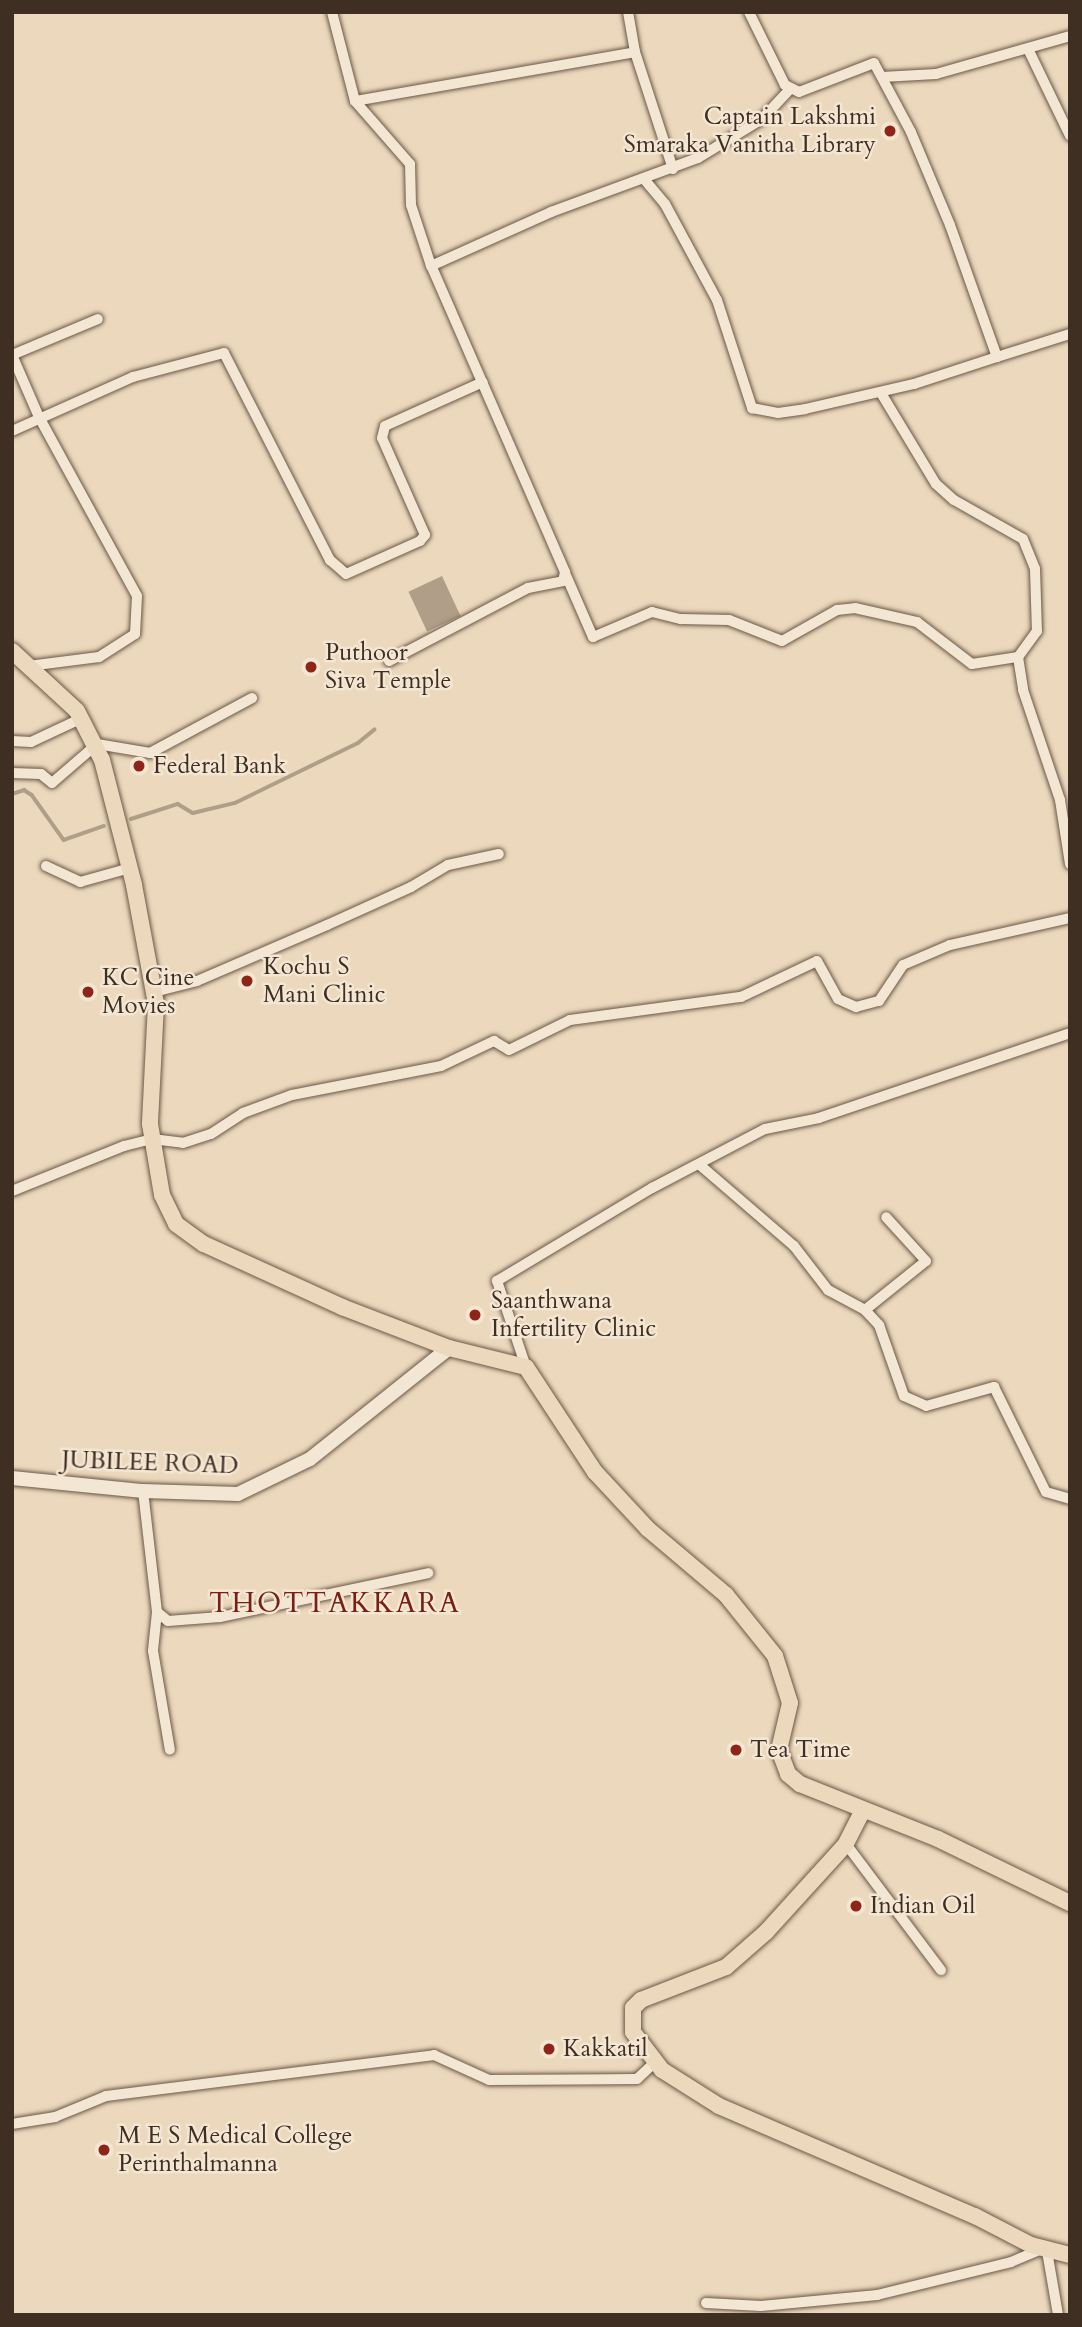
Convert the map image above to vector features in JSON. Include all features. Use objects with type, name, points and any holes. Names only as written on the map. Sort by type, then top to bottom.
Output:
[{"type":"main road","points":[[12,651],[82,718],[97,744],[130,868],[154,992],[159,1030],[150,1101],[152,1139],[167,1211],[187,1235],[342,1307],[449,1348],[526,1367],[596,1472],[648,1530],[726,1595],[775,1656],[790,1703],[779,1750],[788,1774],[800,1784],[938,1839],[1070,1903]]},
{"type":"main road","name":"JUBILEE ROAD","points":[[12,1478],[143,1491],[238,1494],[267,1484],[310,1459],[449,1348]]},
{"type":"main road","points":[[863,1810],[846,1844],[744,1954],[708,1976],[656,1993],[633,2008],[633,2032],[655,2062],[686,2089],[730,2112],[975,2216],[1044,2250],[1070,2255]]},
{"type":"street","points":[[332,12],[355,101],[410,164],[411,205],[430,266],[593,637],[652,612],[681,620],[729,620],[782,641],[837,610],[855,608],[917,622],[972,664],[1018,657]]},
{"type":"street","points":[[628,12],[635,52],[673,169]]},
{"type":"street","points":[[750,12],[785,85],[799,92],[874,63],[911,132],[950,225],[997,357]]},
{"type":"street","points":[[882,77],[936,74],[1029,51],[1070,36]]},
{"type":"street","points":[[1029,51],[1070,136]]},
{"type":"street","points":[[355,101],[635,52]]},
{"type":"street","points":[[430,266],[551,212],[673,169],[762,119],[791,88]]},
{"type":"street","points":[[644,179],[666,204],[717,300],[752,408],[778,413],[881,393],[1070,334]]},
{"type":"street","points":[[29,666],[99,657],[135,634],[137,596],[39,417],[12,355],[98,319]]},
{"type":"street","points":[[12,431],[133,377],[224,353],[330,560],[346,574],[420,541],[425,535],[382,438],[385,426],[483,382]]},
{"type":"street","points":[[881,393],[936,484],[954,500],[1023,539],[1035,569],[1037,631],[1018,657],[1023,690],[1060,800],[1070,864]]},
{"type":"street","points":[[389,661],[528,588],[563,581],[565,572]]},
{"type":"street","points":[[12,773],[41,774],[52,783],[97,744],[150,753],[252,698]]},
{"type":"street","points":[[12,741],[26,743],[82,718]]},
{"type":"street","points":[[154,992],[197,981],[411,887],[448,865],[499,854]]},
{"type":"street","points":[[47,866],[80,882],[130,868]]},
{"type":"street","points":[[12,1191],[152,1139],[183,1143],[292,1095],[441,1066],[494,1041],[509,1050],[570,1020],[741,997],[817,961],[838,999],[856,1007],[879,1002],[903,965],[950,945],[1070,918]]},
{"type":"street","points":[[526,1367],[497,1281],[652,1188],[701,1166],[765,1129],[819,1118],[1070,1033]]},
{"type":"street","points":[[701,1166],[794,1246],[828,1290],[865,1310],[879,1325],[904,1396],[926,1406],[989,1385],[994,1387],[1046,1492],[1070,1499]]},
{"type":"street","points":[[865,1310],[926,1261],[886,1217]]},
{"type":"street","points":[[143,1491],[158,1612],[153,1651],[170,1750]]},
{"type":"street","points":[[158,1612],[168,1621],[220,1617],[428,1573]]},
{"type":"street","points":[[846,1844],[942,1970]]},
{"type":"street","points":[[12,2124],[55,2117],[106,2096],[434,2054],[489,2080],[637,2079],[655,2062]]},
{"type":"street","points":[[706,2303],[761,2306],[877,2295],[1011,2262],[1044,2250],[1058,2315]]},
{"type":"shaded area","points":[[442,576],[461,616],[427,632],[408,592]]},
{"type":"waterway","points":[[131,819],[178,804],[193,813],[235,803],[358,743],[374,730]]},
{"type":"waterway","points":[[12,794],[24,790],[32,795],[64,840],[104,826]]},
{"type":"place","name":"Captain Lakshmi Smaraka Vanitha Library","points":[[890,131]]},
{"type":"place","name":"Puthoor Siva Temple","points":[[311,667]]},
{"type":"place","name":"Federal Bank","points":[[139,766]]},
{"type":"place","name":"Kochu S Mani Clinic","points":[[247,981]]},
{"type":"place","name":"KC Cine Movies","points":[[88,992]]},
{"type":"place","name":"Saanthwana Infertility Clinic","points":[[475,1315]]},
{"type":"place","name":"Tea Time","points":[[736,1750]]},
{"type":"place","name":"Indian Oil","points":[[856,1906]]},
{"type":"place","name":"Kakkatil","points":[[549,2049]]},
{"type":"place","name":"M E S Medical College Perinthalmanna","points":[[104,2150]]},
{"type":"district","name":"THOTTAKKARA","points":[[335,1603]]}]
